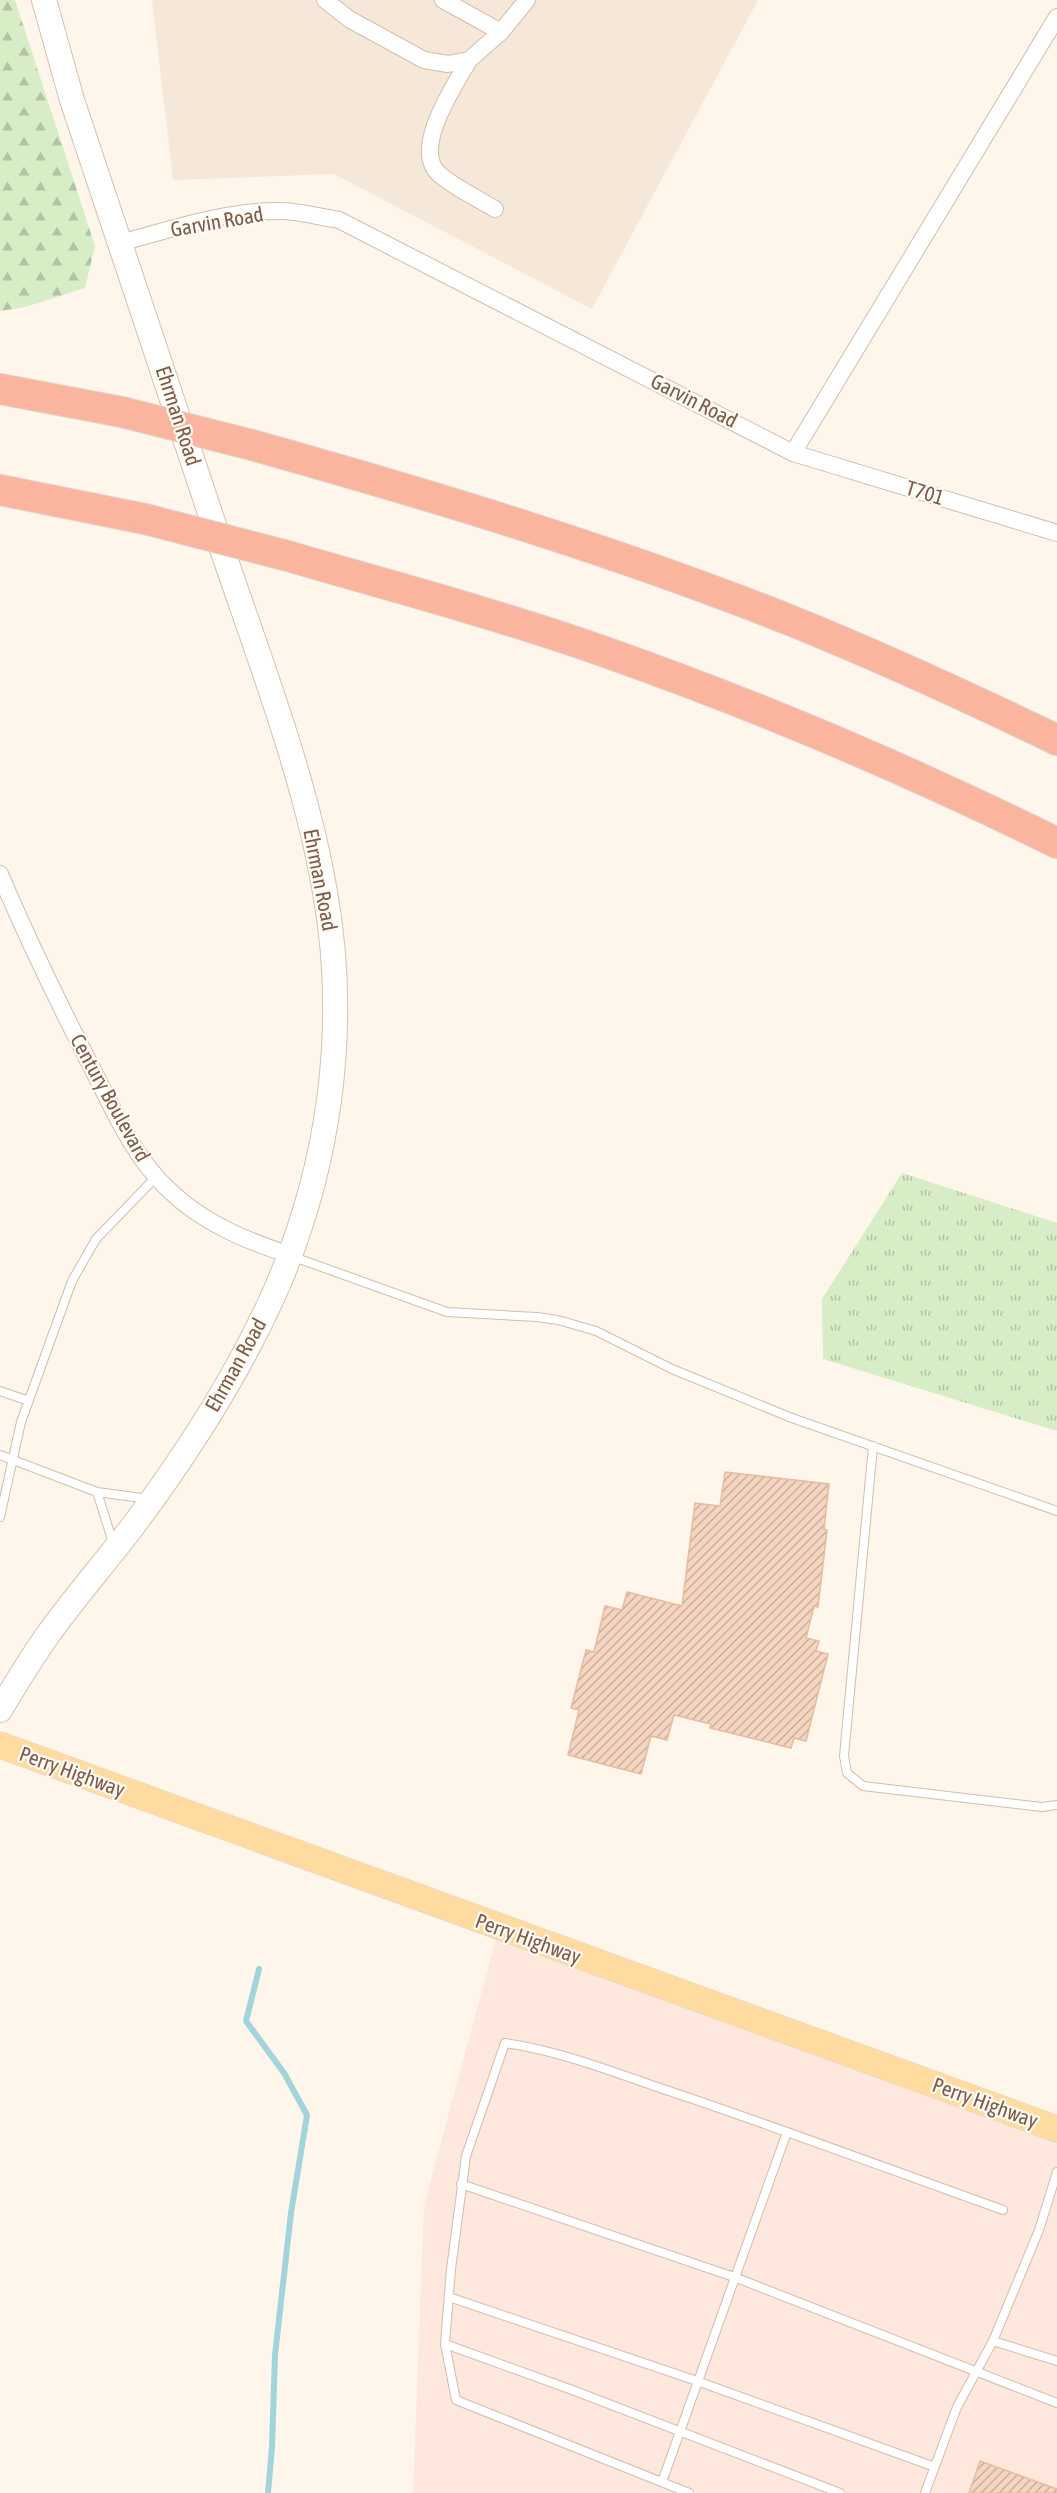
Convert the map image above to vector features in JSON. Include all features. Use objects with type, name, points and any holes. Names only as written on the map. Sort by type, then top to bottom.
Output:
[{"type":"highway","points":[[0,389],[122,412],[252,445],[421,493],[658,572],[792,621],[978,702],[1057,740]]},
{"type":"highway","points":[[0,489],[145,519],[284,555],[509,620],[724,697],[935,785],[1057,843]]},
{"type":"main road","name":"Perry Highway","points":[[0,1745],[1057,2129]]},
{"type":"street","name":"Ehrman Road","points":[[0,1710],[49,1633],[152,1500],[198,1432],[261,1322],[290,1255],[314,1182],[331,1084],[334,989],[325,894],[310,825],[277,715],[72,100],[44,0]]},
{"type":"street","points":[[325,0],[350,19],[424,60],[448,64],[469,60]]},
{"type":"street","points":[[443,0],[501,32]]},
{"type":"street","points":[[495,209],[438,174],[429,160],[431,137],[444,105],[469,60],[501,32],[527,0]]},
{"type":"street","points":[[793,453],[1057,17]]},
{"type":"street","name":"Garvin Road","points":[[120,243],[197,222],[244,214],[280,211],[339,220],[793,453]]},
{"type":"street","name":"T701","points":[[793,453],[1057,533]]},
{"type":"street","name":"Century Boulevard","points":[[0,874],[34,954],[114,1112],[156,1177],[201,1215],[246,1240],[290,1255]]},
{"type":"lane","points":[[0,1517],[21,1422],[72,1281],[96,1239],[156,1177]]},
{"type":"lane","points":[[290,1255],[447,1312],[537,1317],[558,1320],[596,1331],[712,1386],[1057,1511]]},
{"type":"lane","points":[[0,1391],[29,1401]]},
{"type":"lane","points":[[873,1446],[844,1756],[847,1773],[863,1786],[1042,1807],[1057,1805]]},
{"type":"lane","points":[[0,1455],[98,1492],[152,1500]]},
{"type":"lane","points":[[98,1492],[115,1549]]},
{"type":"lane","points":[[689,2493],[456,2400],[445,2344],[461,2184],[466,2156],[505,2043],[533,2047],[787,2132],[1003,2210]]},
{"type":"lane","points":[[662,2482],[787,2132]]},
{"type":"lane","points":[[925,2493],[957,2408],[993,2341],[1039,2230],[1057,2172]]},
{"type":"lane","points":[[461,2184],[734,2277],[1057,2403]]},
{"type":"lane","points":[[449,2297],[697,2381],[935,2467]]},
{"type":"lane","points":[[993,2341],[1057,2361]]},
{"type":"lane","points":[[445,2344],[840,2493]]},
{"type":"shaded area","points":[[152,0],[758,0],[592,309],[334,174],[173,180]]},
{"type":"shaded area","points":[[499,1928],[1057,2129],[1057,2493],[413,2493],[424,2205]]},
{"type":"green space","points":[[0,0],[15,0],[95,246],[85,288],[25,307],[0,311]]},
{"type":"green space","points":[[902,1173],[1057,1223],[1057,1431],[823,1359],[822,1299]]},
{"type":"building","points":[[725,1472],[829,1484],[824,1529],[827,1530],[818,1607],[814,1606],[806,1638],[819,1641],[816,1651],[828,1654],[806,1741],[794,1738],[791,1748],[710,1728],[711,1724],[674,1715],[667,1740],[651,1736],[641,1774],[568,1755],[579,1710],[571,1708],[586,1650],[594,1652],[605,1606],[622,1610],[627,1592],[682,1606],[695,1503],[720,1506]]},
{"type":"building","points":[[980,2461],[1057,2489],[1057,2493],[969,2493]]},
{"type":"waterway","points":[[259,1969],[246,2021],[284,2073],[307,2115],[291,2213],[275,2355],[268,2493]]}]
